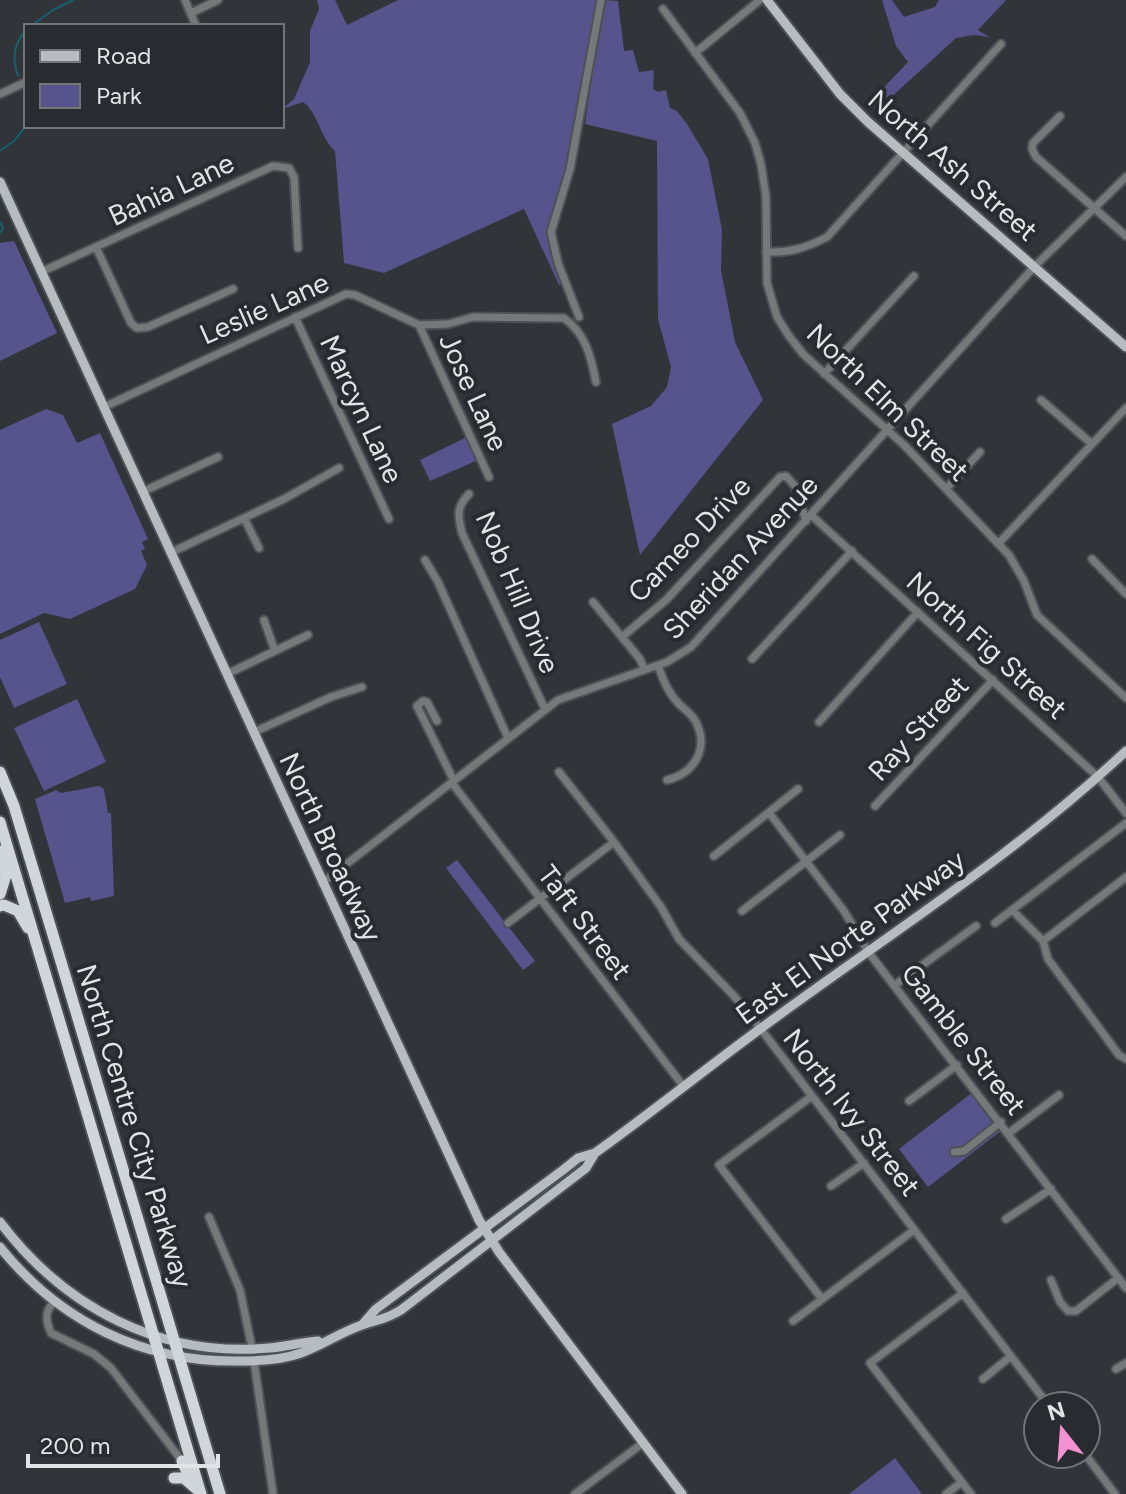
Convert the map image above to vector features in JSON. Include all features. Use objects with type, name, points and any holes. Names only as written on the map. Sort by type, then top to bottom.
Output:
[{"type":"highway","name":"North Centre City Parkway","points":[[0,772],[14,806],[220,1494]]},
{"type":"highway","name":"North Centre City Parkway","points":[[0,822],[160,1353],[198,1490]]},
{"type":"highway","points":[[0,851],[6,875],[0,894]]},
{"type":"highway","points":[[0,906],[18,911],[38,946]]},
{"type":"highway","points":[[182,1461],[198,1490]]},
{"type":"highway","points":[[174,1478],[184,1478],[198,1490]]},
{"type":"main road","name":"North Ash Street","points":[[767,0],[840,94],[868,122],[1126,347]]},
{"type":"main road","name":"North Broadway","points":[[0,182],[484,1229],[682,1494]]},
{"type":"main road","name":"East El Norte Parkway","points":[[362,1325],[376,1309],[578,1158],[595,1153],[760,1028],[950,894],[1098,777],[1126,751]]},
{"type":"main road","name":"East El Norte Parkway","points":[[0,1247],[54,1302],[101,1332],[179,1358],[254,1361],[302,1352],[362,1325],[383,1321],[586,1168],[595,1153]]},
{"type":"main road","points":[[0,1222],[34,1263],[66,1291],[110,1318],[154,1335],[174,1342],[212,1348],[252,1348],[321,1341]]},
{"type":"street","points":[[185,0],[195,24]]},
{"type":"street","points":[[191,13],[218,0]]},
{"type":"street","points":[[579,317],[558,263],[551,232],[570,169],[601,0]]},
{"type":"street","points":[[695,53],[760,0]]},
{"type":"street","name":"North Elm Street","points":[[663,9],[740,113],[755,143],[766,197],[767,283],[777,317],[803,354],[904,445],[1009,555],[1024,581],[1037,615],[1126,698]]},
{"type":"street","points":[[766,252],[782,253],[806,248],[827,237],[1001,44]]},
{"type":"street","points":[[0,94],[24,83]]},
{"type":"street","points":[[1060,116],[1033,143],[1036,157],[1126,236]]},
{"type":"street","name":"Bahia Lane","points":[[41,272],[273,166],[283,165],[294,177],[298,248]]},
{"type":"street","name":"Sheridan Avenue","points":[[322,883],[562,698],[680,656],[809,518],[1035,266],[1126,177]]},
{"type":"street","points":[[96,247],[131,323],[137,328],[148,327],[233,289]]},
{"type":"street","points":[[824,374],[914,276]]},
{"type":"street","name":"Leslie Lane","points":[[104,407],[346,294],[370,301],[419,325]]},
{"type":"street","name":"Marcyn Lane","points":[[295,317],[389,519]]},
{"type":"street","points":[[419,325],[448,324],[473,317],[564,318],[578,331],[589,352],[596,382]]},
{"type":"street","name":"Jose Lane","points":[[419,325],[489,477]]},
{"type":"street","points":[[1041,400],[1092,444]]},
{"type":"street","points":[[998,544],[1126,408]]},
{"type":"street","points":[[947,488],[980,452]]},
{"type":"street","points":[[142,492],[218,457]]},
{"type":"street","points":[[170,553],[339,468]]},
{"type":"street","name":"Cameo Drive","points":[[622,637],[666,600],[780,477],[786,476],[792,481],[809,518]]},
{"type":"street","name":"Nob Hill Drive","points":[[469,494],[461,501],[457,513],[462,533],[545,709]]},
{"type":"street","points":[[244,518],[259,548]]},
{"type":"street","name":"North Fig Street","points":[[809,518],[852,551],[1098,777],[1126,813]]},
{"type":"street","points":[[752,659],[852,551]]},
{"type":"street","points":[[1092,559],[1126,594]]},
{"type":"street","points":[[425,560],[508,738]]},
{"type":"street","points":[[593,602],[640,659],[644,669]]},
{"type":"street","points":[[819,722],[918,612]]},
{"type":"street","points":[[264,620],[275,651]]},
{"type":"street","points":[[227,674],[308,635]]},
{"type":"street","points":[[658,665],[670,691],[695,719],[701,734],[697,761],[678,777],[667,780]]},
{"type":"street","name":"Ray Street","points":[[875,806],[993,680]]},
{"type":"street","points":[[254,732],[338,694],[362,687]]},
{"type":"street","name":"Taft Street","points":[[437,721],[427,702],[423,701],[417,706],[453,782],[684,1087]]},
{"type":"street","name":"North Ivy Street","points":[[559,772],[661,907],[679,939],[760,1028],[1037,1390]]},
{"type":"street","points":[[714,856],[798,789]]},
{"type":"street","name":"Gamble Street","points":[[770,814],[844,911],[869,953],[1126,1288]]},
{"type":"street","points":[[995,923],[1126,823]]},
{"type":"street","points":[[742,911],[840,835]]},
{"type":"street","points":[[508,923],[614,842]]},
{"type":"street","points":[[1043,941],[1126,877]]},
{"type":"street","points":[[1012,910],[1043,941],[1048,959],[1114,1048],[1126,1059]]},
{"type":"street","points":[[895,985],[976,926]]},
{"type":"street","points":[[909,1101],[957,1065]]},
{"type":"street","points":[[1009,1133],[1059,1095]]},
{"type":"street","points":[[812,1096],[719,1165],[822,1299]]},
{"type":"street","points":[[954,1152],[964,1151],[1001,1122]]},
{"type":"street","points":[[831,1186],[864,1163]]},
{"type":"street","points":[[1006,1219],[1051,1189]]},
{"type":"street","points":[[209,1217],[240,1290],[252,1348]]},
{"type":"street","points":[[793,1321],[914,1230]]},
{"type":"street","points":[[1051,1280],[1060,1302],[1068,1311],[1076,1311],[1118,1278]]},
{"type":"street","points":[[963,1293],[870,1363],[971,1494]]},
{"type":"street","points":[[54,1302],[47,1308],[46,1321],[51,1333],[94,1354],[111,1368],[182,1461]]},
{"type":"street","points":[[983,1379],[1011,1356]]},
{"type":"street","points":[[254,1361],[273,1494]]},
{"type":"street","points":[[1116,1369],[1126,1363]]},
{"type":"street","points":[[575,1494],[643,1443]]},
{"type":"street","points":[[1097,1470],[1115,1494]]},
{"type":"street","points":[[946,1494],[962,1482]]},
{"type":"green space","points":[[317,0],[335,0],[347,25],[398,0],[597,0],[572,147],[551,215],[548,236],[563,284],[559,285],[524,209],[384,273],[344,263],[335,151],[308,106],[303,102],[284,108],[294,99],[310,62],[310,31],[319,9]]},
{"type":"green space","points":[[603,0],[618,1],[624,51],[633,50],[639,72],[654,70],[653,89],[658,92],[666,90],[670,108],[677,111],[687,124],[708,159],[722,230],[721,270],[735,342],[763,400],[640,555],[612,424],[651,406],[667,387],[671,367],[658,319],[657,141],[585,124]]},
{"type":"green space","points":[[882,0],[892,0],[904,17],[935,7],[939,0],[1006,0],[978,30],[989,37],[974,35],[956,38],[877,110],[869,103],[908,62],[896,46]]},
{"type":"green space","points":[[14,241],[57,333],[0,361],[0,243]]},
{"type":"green space","points":[[46,409],[63,415],[77,443],[100,433],[148,539],[142,542],[145,549],[141,551],[147,565],[135,589],[70,619],[44,613],[0,634],[0,430]]},
{"type":"green space","points":[[467,437],[478,460],[430,481],[420,460]]},
{"type":"green space","points":[[39,622],[67,684],[14,708],[0,677],[0,640]]},
{"type":"green space","points":[[77,699],[106,762],[44,791],[14,728]]},
{"type":"green space","points":[[99,786],[104,789],[108,813],[111,813],[114,896],[91,901],[90,897],[65,903],[35,799],[56,790],[61,793]]},
{"type":"green space","points":[[457,860],[535,961],[523,970],[446,868]]},
{"type":"green space","points":[[973,1092],[1002,1130],[928,1187],[899,1149]]},
{"type":"green space","points":[[895,1458],[922,1494],[849,1494]]},
{"type":"waterway","points":[[34,24],[73,0]]},
{"type":"waterway","points":[[18,76],[15,52],[24,33]]},
{"type":"waterway","points":[[1,150],[24,128]]},
{"type":"waterway","points":[[0,222],[3,229],[0,233]]}]
